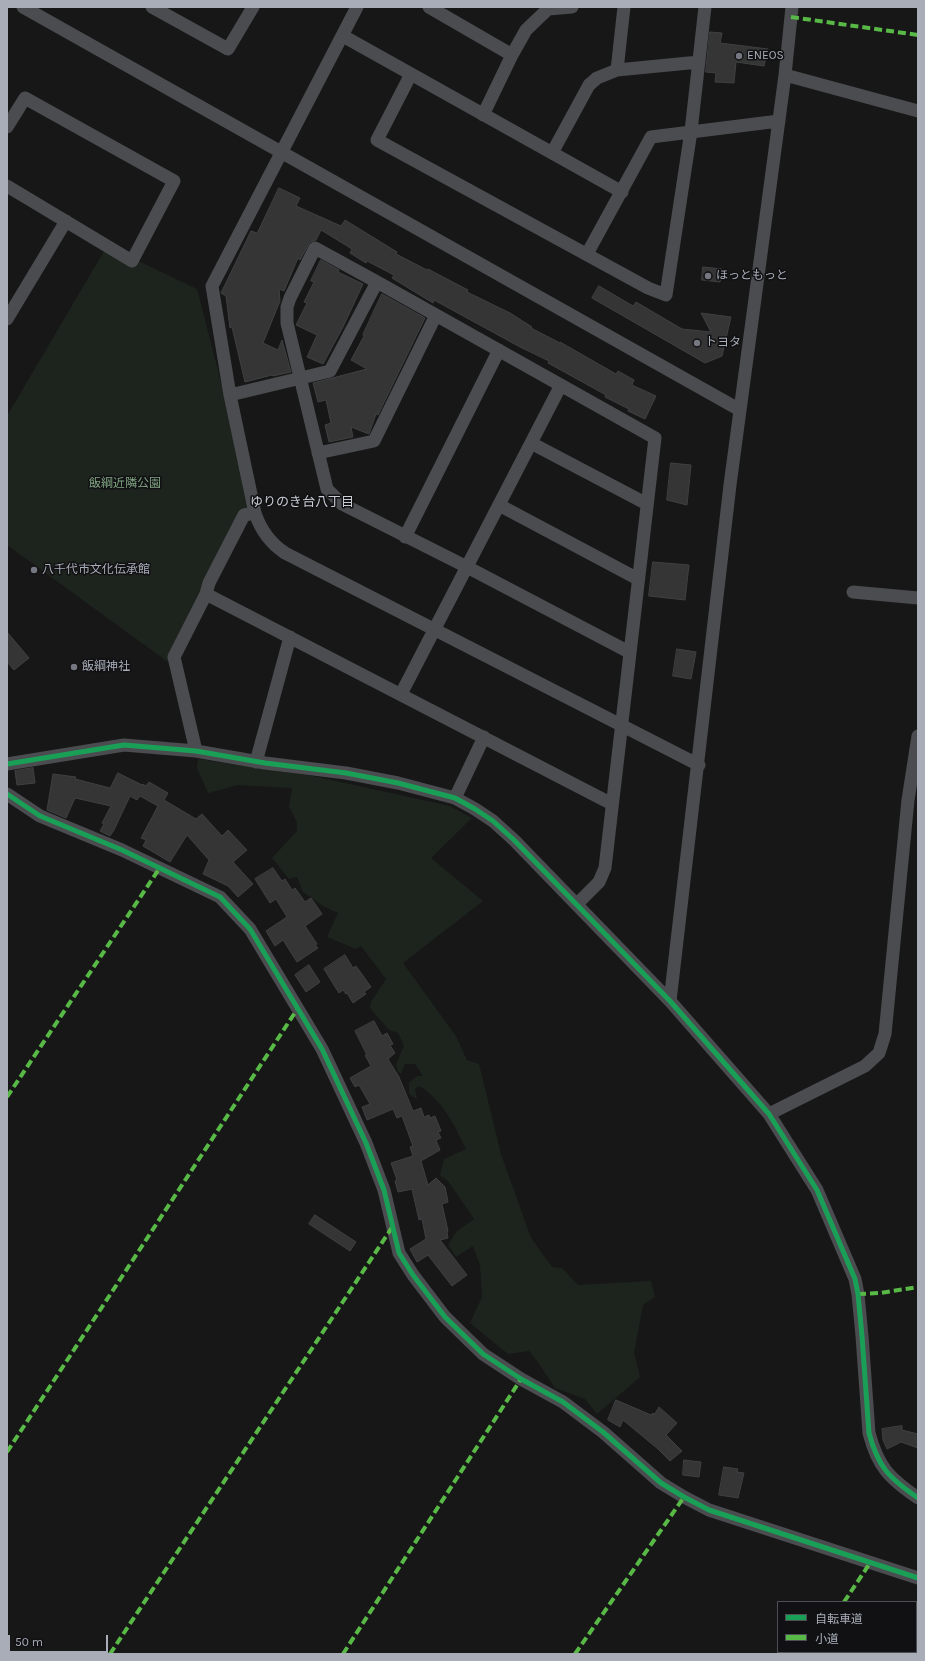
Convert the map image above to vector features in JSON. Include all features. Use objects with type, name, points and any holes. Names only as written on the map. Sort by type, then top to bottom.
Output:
[{"type":"street","points":[[23,7],[740,410]]},
{"type":"street","points":[[152,7],[228,49],[253,7]]},
{"type":"street","points":[[357,7],[212,286],[230,395],[255,513],[260,526],[267,538],[285,553],[699,766]]},
{"type":"street","points":[[429,7],[445,11],[512,55]]},
{"type":"street","points":[[483,115],[512,55],[526,30],[548,9],[572,7]]},
{"type":"street","points":[[617,70],[624,7]]},
{"type":"street","points":[[410,74],[376,140],[648,288],[666,294],[691,131],[706,7]]},
{"type":"street","points":[[670,1001],[740,410],[785,75],[792,7]]},
{"type":"street","points":[[343,36],[622,192]]},
{"type":"street","points":[[552,153],[589,85],[597,78],[617,70],[699,62]]},
{"type":"street","points":[[785,75],[918,111]]},
{"type":"street","points":[[7,127],[25,98],[174,181],[132,261],[7,186]]},
{"type":"street","points":[[587,254],[651,137],[779,121]]},
{"type":"street","points":[[7,319],[66,221]]},
{"type":"street","points":[[578,904],[599,882],[604,868],[655,438],[315,248],[290,298],[287,307],[287,323],[327,489],[337,501],[629,652]]},
{"type":"street","points":[[230,395],[330,371],[377,282]]},
{"type":"street","points":[[318,453],[374,441],[436,315]]},
{"type":"street","points":[[405,537],[499,350]]},
{"type":"street","points":[[401,694],[561,385]]},
{"type":"street","points":[[531,443],[647,504]]},
{"type":"street","points":[[499,505],[638,579]]},
{"type":"street","points":[[196,751],[174,657],[206,594],[209,583],[244,515],[255,513]]},
{"type":"street","points":[[853,592],[918,598]]},
{"type":"street","points":[[206,594],[612,804]]},
{"type":"street","points":[[256,762],[290,637]]},
{"type":"street","points":[[769,1114],[865,1066],[879,1052],[885,1034],[913,801],[918,736]]},
{"type":"street","points":[[455,798],[484,737]]},
{"type":"street","points":[[7,764],[124,745],[196,751],[256,762],[346,773],[398,783],[455,798],[475,808],[494,821],[578,904],[670,1001],[769,1114],[817,1190],[854,1280],[858,1294],[869,1433],[873,1448],[880,1463],[890,1477],[918,1498]]},
{"type":"street","points":[[7,794],[40,816],[122,850],[220,897],[250,930],[322,1049],[366,1143],[384,1190],[399,1253],[413,1275],[445,1317],[483,1354],[521,1379],[563,1402],[603,1432],[661,1483],[684,1498],[709,1510],[918,1578]]},
{"type":"green space","name":"飯綱近隣公園","points":[[107,246],[197,289],[255,513],[243,513],[168,662],[7,545],[7,416]]},
{"type":"green space","points":[[198,759],[313,776],[450,806],[472,818],[431,858],[483,901],[403,963],[456,1036],[467,1060],[479,1064],[501,1154],[531,1238],[552,1267],[562,1268],[578,1285],[651,1281],[655,1297],[643,1305],[634,1353],[640,1377],[597,1414],[585,1399],[555,1388],[529,1351],[508,1354],[470,1323],[482,1297],[480,1265],[473,1246],[456,1257],[448,1245],[456,1232],[474,1219],[448,1181],[440,1176],[444,1159],[466,1149],[447,1114],[427,1091],[419,1086],[415,1089],[417,1099],[409,1094],[409,1083],[417,1076],[423,1076],[415,1064],[405,1064],[401,1074],[398,1072],[396,1064],[404,1046],[398,1033],[389,1030],[370,1008],[371,1002],[386,979],[361,946],[356,949],[327,937],[338,913],[323,906],[303,892],[297,877],[289,879],[272,858],[297,831],[297,822],[289,807],[292,788],[238,785],[208,793],[197,768]]},
{"type":"building","points":[[710,32],[722,33],[720,43],[768,49],[764,66],[736,62],[734,83],[715,82],[716,73],[706,72]]},
{"type":"building","points":[[279,188],[300,198],[296,206],[341,226],[345,220],[397,252],[396,254],[468,290],[467,292],[510,313],[532,327],[531,328],[560,342],[616,374],[618,371],[634,380],[632,385],[656,396],[645,419],[628,411],[629,409],[605,397],[606,395],[548,363],[549,361],[520,347],[434,300],[433,303],[392,278],[394,275],[367,261],[366,263],[350,253],[352,249],[321,230],[316,240],[310,242],[300,260],[298,258],[284,291],[279,289],[280,301],[263,343],[278,350],[282,340],[291,372],[245,382],[232,327],[230,328],[226,296],[221,293],[251,231],[257,233]]},
{"type":"building","points":[[321,260],[339,270],[338,272],[363,284],[343,327],[323,364],[307,357],[317,335],[296,325],[307,303],[304,302],[314,282],[311,281]]},
{"type":"building","points":[[703,267],[722,269],[720,282],[702,280]]},
{"type":"building","points":[[599,286],[633,306],[636,302],[682,329],[711,332],[701,313],[731,317],[722,356],[705,363],[592,298]]},
{"type":"building","points":[[382,294],[425,318],[378,415],[376,414],[369,434],[351,427],[353,437],[329,442],[325,425],[331,423],[326,400],[318,402],[313,383],[367,369],[351,360],[364,336],[363,335]]},
{"type":"building","points":[[671,463],[691,465],[687,505],[667,500]]},
{"type":"building","points":[[653,562],[689,565],[685,600],[649,596]]},
{"type":"building","points":[[7,632],[29,658],[14,670],[7,662]]},
{"type":"building","points":[[677,649],[696,652],[691,679],[673,676]]},
{"type":"building","points":[[33,768],[35,783],[17,785],[15,771]]},
{"type":"building","points":[[118,773],[142,785],[143,784],[146,786],[149,782],[168,793],[164,800],[196,819],[202,814],[222,836],[228,830],[247,850],[233,862],[253,884],[238,897],[228,886],[203,874],[209,860],[187,835],[170,862],[143,846],[146,840],[141,838],[158,806],[140,796],[137,800],[130,796],[110,836],[100,831],[104,824],[102,823],[111,806],[75,798],[66,818],[47,810],[53,774],[76,777],[75,779],[110,788]]},
{"type":"building","points":[[273,868],[282,881],[285,879],[292,890],[295,888],[305,902],[311,898],[322,914],[305,926],[318,948],[297,962],[283,940],[275,946],[266,931],[287,917],[276,899],[270,903],[255,879]]},
{"type":"building","points":[[345,955],[353,968],[356,966],[371,987],[364,992],[366,994],[353,1003],[347,993],[346,994],[343,990],[339,993],[324,969]]},
{"type":"building","points":[[309,965],[320,982],[306,992],[295,975]]},
{"type":"building","points":[[374,1021],[382,1036],[387,1033],[393,1044],[390,1045],[395,1053],[388,1059],[399,1077],[413,1111],[421,1108],[424,1117],[429,1115],[430,1118],[435,1116],[441,1131],[438,1132],[441,1138],[436,1140],[440,1150],[421,1161],[428,1185],[436,1178],[445,1187],[448,1202],[442,1204],[448,1231],[448,1238],[440,1240],[467,1275],[452,1286],[428,1255],[417,1262],[410,1249],[426,1239],[422,1219],[419,1220],[412,1189],[398,1192],[395,1181],[397,1180],[391,1163],[413,1156],[410,1147],[413,1146],[402,1116],[397,1118],[393,1109],[367,1120],[362,1107],[370,1104],[359,1085],[355,1087],[350,1078],[371,1066],[355,1031]]},
{"type":"building","points":[[315,1215],[356,1242],[350,1251],[309,1224]]},
{"type":"building","points":[[616,1400],[651,1415],[653,1413],[654,1415],[659,1407],[677,1423],[666,1435],[682,1451],[670,1461],[623,1420],[620,1427],[608,1420]]},
{"type":"building","points":[[902,1426],[902,1430],[918,1434],[918,1448],[901,1442],[887,1449],[883,1440],[882,1429]]},
{"type":"building","points":[[684,1460],[701,1462],[699,1477],[683,1475]]},
{"type":"building","points":[[724,1467],[738,1469],[737,1472],[744,1473],[738,1498],[719,1495]]},
{"type":"marked path","points":[[791,17],[918,35]]},
{"type":"marked path","points":[[7,1097],[159,869]]},
{"type":"marked path","points":[[7,1452],[298,1008]]},
{"type":"marked path","points":[[110,1654],[393,1226]]},
{"type":"marked path","points":[[858,1294],[880,1293],[918,1287]]},
{"type":"marked path","points":[[343,1654],[521,1379]]},
{"type":"marked path","points":[[575,1654],[684,1497]]},
{"type":"marked path","points":[[845,1601],[870,1563]]},
{"type":"cycle path","points":[[7,764],[124,745],[196,751],[265,763],[346,773],[398,783],[455,798],[493,821],[514,840],[670,1001],[769,1114],[817,1190],[855,1279],[862,1336],[869,1433],[872,1445],[876,1455],[892,1478],[918,1498]]},
{"type":"cycle path","points":[[7,794],[40,816],[122,850],[220,897],[250,929],[322,1049],[366,1143],[384,1190],[399,1253],[413,1275],[445,1317],[483,1354],[521,1379],[563,1402],[603,1432],[661,1483],[709,1510],[918,1578]]},
{"type":"place","name":"ENEOS","points":[[739,56]]},
{"type":"place","name":"ほっともっと","points":[[708,276]]},
{"type":"place","name":"トヨタ","points":[[697,343]]},
{"type":"place","name":"八千代市文化伝承館","points":[[34,570]]},
{"type":"place","name":"飯綱神社","points":[[74,667]]},
{"type":"district","name":"ゆりのき台八丁目","points":[[302,502]]}]
